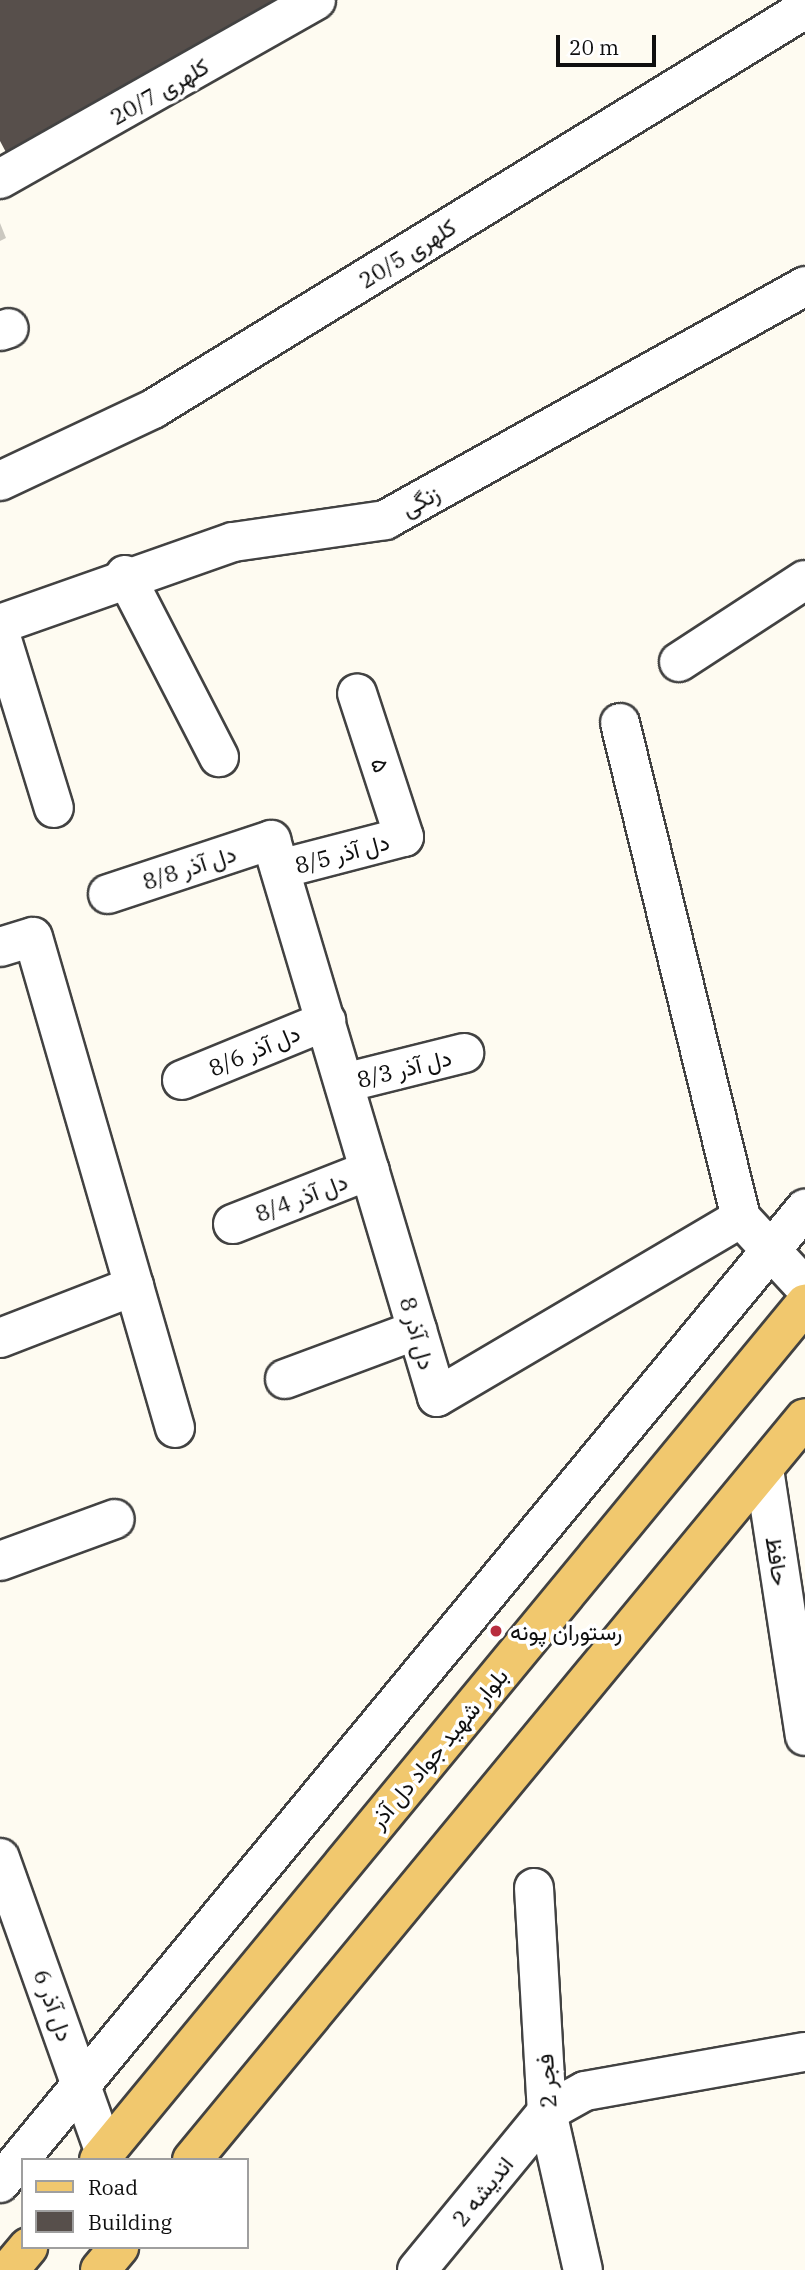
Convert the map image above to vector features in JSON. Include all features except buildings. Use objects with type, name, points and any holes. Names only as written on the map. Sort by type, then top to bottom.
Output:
[{"type":"main road","name":"بلوار شهید جواد دل آذر","points":[[102,2156],[805,1304]]},
{"type":"main road","points":[[194,2158],[805,1418]]},
{"type":"main road","points":[[9,2270],[26,2249]]},
{"type":"main road","points":[[100,2270],[117,2249]]},
{"type":"street","name":"کلهری 20/7","points":[[1,181],[316,0]]},
{"type":"street","name":"کلهری 20/5","points":[[0,481],[153,409],[805,9]]},
{"type":"street","name":"زنگی","points":[[0,624],[125,575],[233,542],[385,520],[805,286]]},
{"type":"street","points":[[125,575],[219,757]]},
{"type":"street","points":[[678,662],[805,580]]},
{"type":"street","points":[[0,633],[54,808]]},
{"type":"street","name":"۵","points":[[357,693],[404,836]]},
{"type":"street","points":[[620,723],[741,1218],[805,1287]]},
{"type":"street","name":"دل آذر 8/5","points":[[276,854],[404,836]]},
{"type":"street","name":"دل آذر 8","points":[[276,854],[437,1397],[741,1218]]},
{"type":"street","name":"دل آذر 8/8","points":[[107,894],[276,854]]},
{"type":"street","points":[[16,942],[134,1286],[175,1428]]},
{"type":"street","name":"دل آذر 8/6","points":[[183,1080],[326,1021]]},
{"type":"street","name":"دل آذر 8/3","points":[[344,1083],[464,1053]]},
{"type":"street","name":"دل آذر 8/4","points":[[233,1224],[370,1170]]},
{"type":"street","points":[[22,2158],[84,2086],[805,1209]]},
{"type":"street","points":[[0,1338],[134,1286]]},
{"type":"street","points":[[285,1379],[417,1330]]},
{"type":"street","name":"حافظ","points":[[764,1468],[805,1737]]},
{"type":"street","points":[[0,1561],[115,1519]]},
{"type":"street","name":"دل آذر 6","points":[[0,1858],[84,2086],[102,2156]]},
{"type":"street","name":"فجر 2","points":[[534,1888],[547,2112],[583,2270]]},
{"type":"street","points":[[547,2112],[585,2091],[805,2052]]},
{"type":"street","name":"اندیشه 2","points":[[417,2270],[547,2112]]},
{"type":"street","points":[[0,2183],[21,2159]]},
{"type":"place","name":"رستوران پونه","points":[[496,1631]]}]
